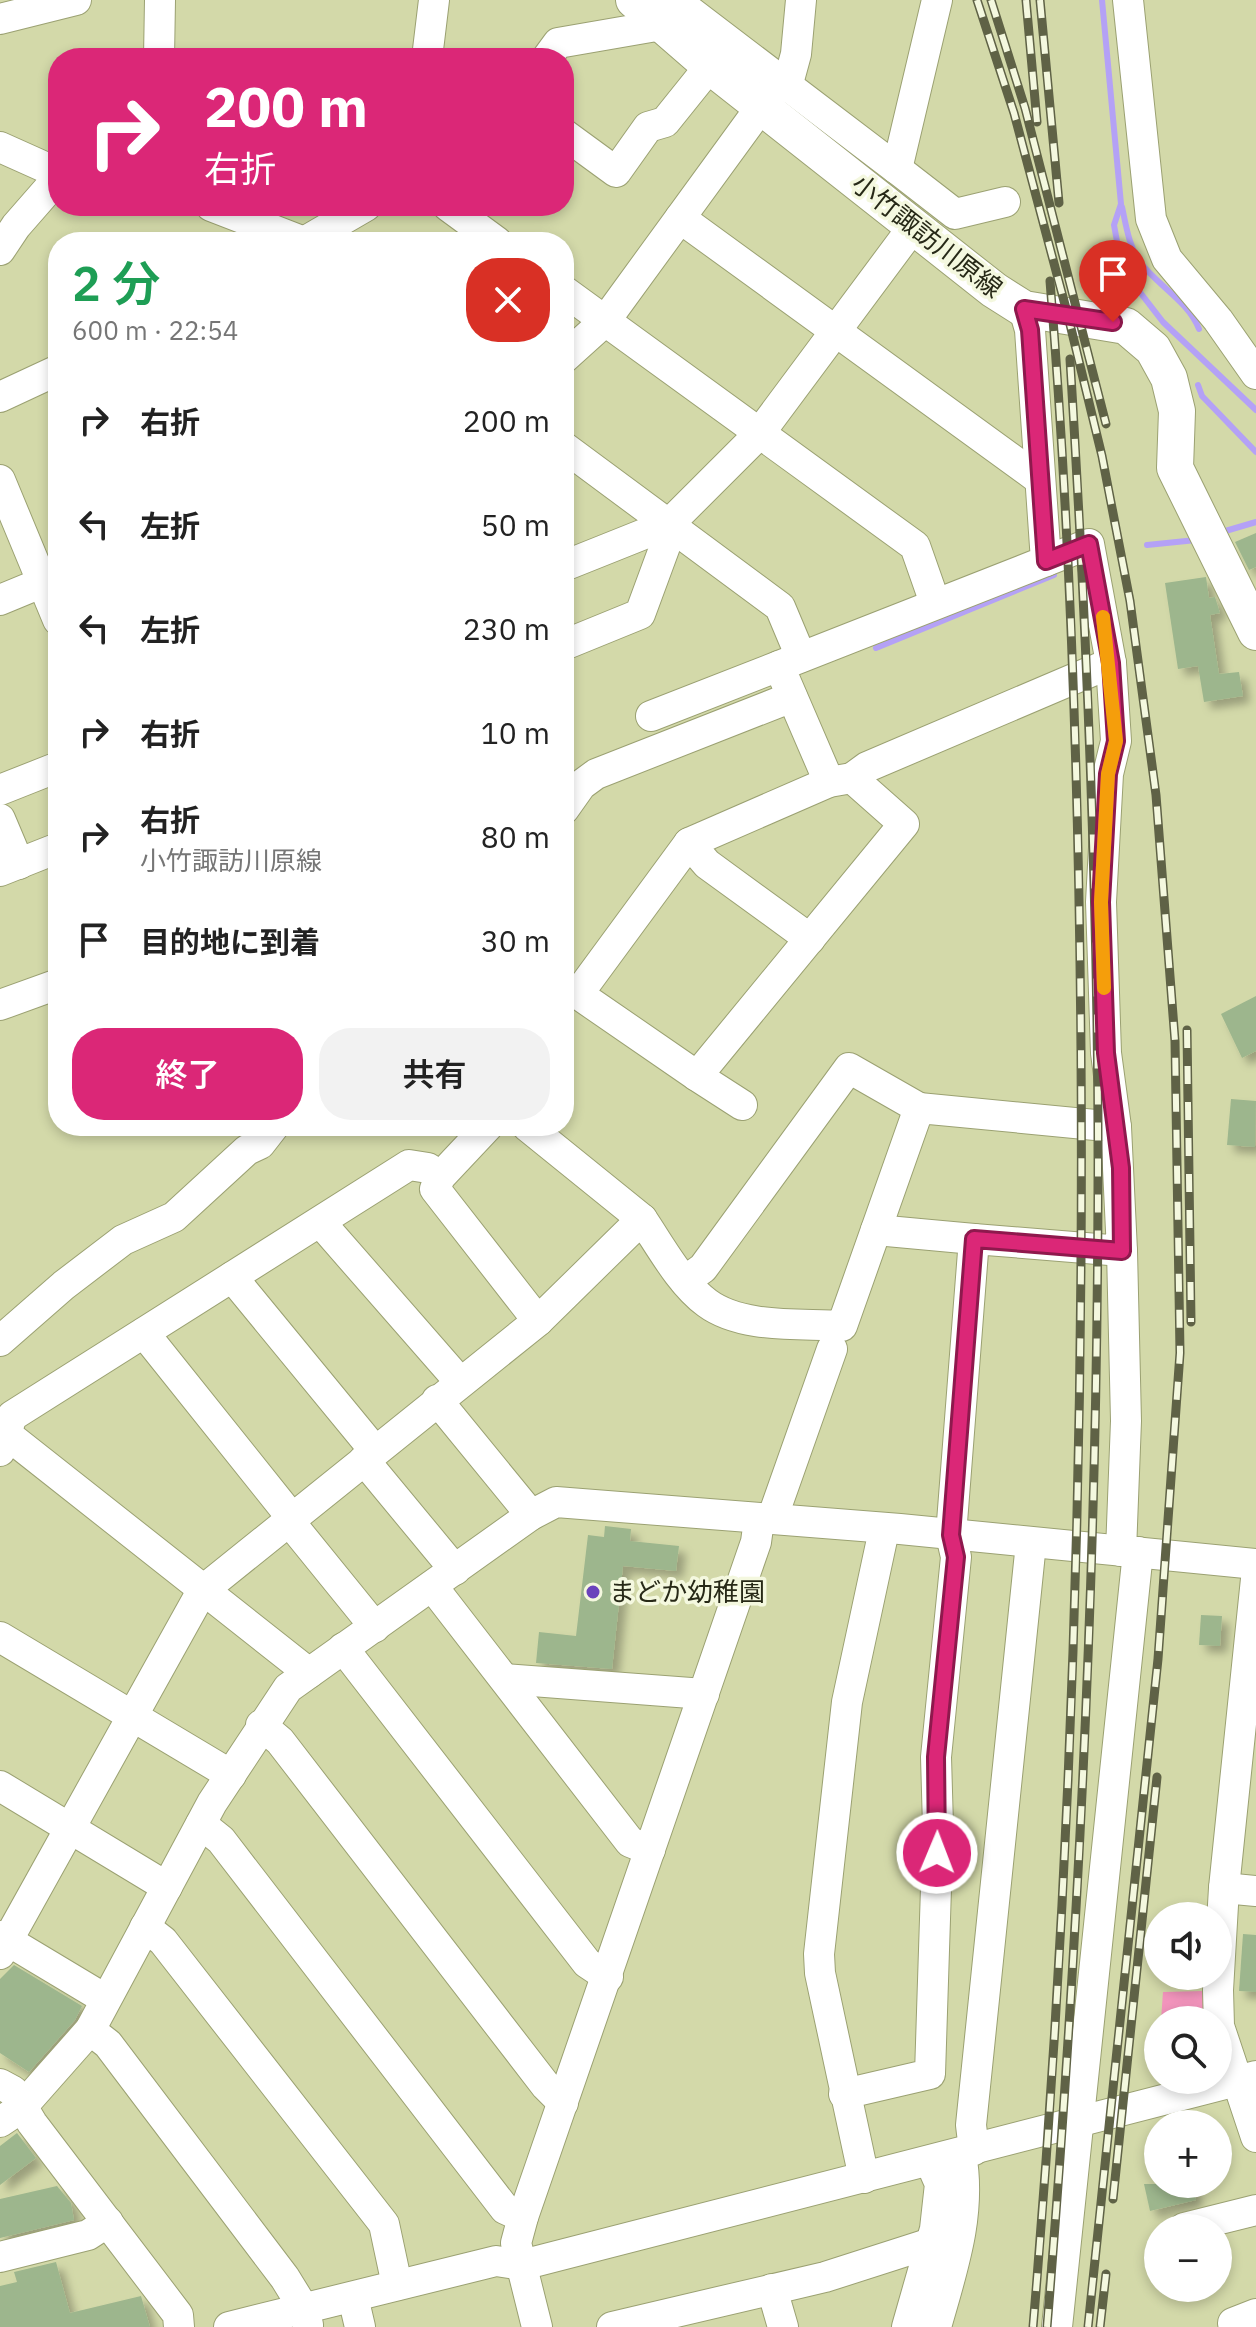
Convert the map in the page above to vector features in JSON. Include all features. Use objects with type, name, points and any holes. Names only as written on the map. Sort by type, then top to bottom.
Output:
[{"type":"main road","name":"小竹諏訪川原線","points":[[659,9],[710,66],[776,91],[913,227],[1024,309],[1126,326],[1153,349],[1169,378],[1177,411],[1175,468],[1208,536],[1251,609]]},
{"type":"street","points":[[0,19],[76,0]]},
{"type":"street","points":[[159,48],[160,0]]},
{"type":"street","points":[[428,48],[434,0]]},
{"type":"street","points":[[574,349],[605,321],[776,91],[796,54],[801,0]]},
{"type":"street","points":[[897,169],[937,0]]},
{"type":"street","points":[[1128,0],[1151,219],[1167,259],[1218,320],[1256,374]]},
{"type":"street","points":[[554,48],[558,43],[659,9],[776,91],[897,169],[955,214],[1005,202]]},
{"type":"street","points":[[574,141],[616,172],[648,127],[665,122],[710,66]]},
{"type":"street","points":[[0,147],[48,170]]},
{"type":"street","points":[[0,250],[48,188]]},
{"type":"street","points":[[237,216],[278,232]]},
{"type":"street","points":[[321,232],[349,216]]},
{"type":"street","points":[[462,216],[483,232]]},
{"type":"street","points":[[680,218],[1039,479]]},
{"type":"street","points":[[574,562],[669,524],[759,434],[913,227]]},
{"type":"street","points":[[574,298],[915,546],[935,603]]},
{"type":"street","points":[[1024,309],[1030,330],[1046,561]]},
{"type":"street","points":[[0,397],[48,375]]},
{"type":"street","points":[[574,454],[780,607],[790,661],[792,697],[841,780],[904,824],[697,1076]]},
{"type":"street","points":[[0,480],[48,575]]},
{"type":"street","points":[[574,641],[640,614],[668,538],[669,524]]},
{"type":"street","points":[[651,716],[1089,544],[1111,663],[1116,741],[1108,774],[1101,902],[1106,1053],[1116,1127],[1122,1251],[1130,1552],[1057,2327]]},
{"type":"street","points":[[0,600],[48,580]]},
{"type":"street","points":[[574,985],[689,843],[1111,663]]},
{"type":"street","points":[[574,795],[596,774],[792,697]]},
{"type":"street","points":[[0,790],[48,771]]},
{"type":"street","points":[[0,819],[9,868],[48,852]]},
{"type":"street","points":[[689,843],[707,864],[810,939]]},
{"type":"street","points":[[0,1005],[48,988]]},
{"type":"street","points":[[574,991],[742,1105]]},
{"type":"street","points":[[685,1281],[703,1268],[849,1068],[919,1108],[1116,1127]]},
{"type":"street","points":[[539,1136],[642,1219],[685,1281],[707,1304],[728,1314],[755,1320],[842,1326],[919,1108]]},
{"type":"street","points":[[0,1341],[64,1285],[123,1240],[174,1217],[266,1136]]},
{"type":"street","points":[[479,1136],[440,1177],[435,1189],[538,1321]]},
{"type":"street","points":[[309,1673],[1,1438],[12,1416],[409,1165],[428,1168],[440,1177]]},
{"type":"street","points":[[105,1999],[2,1943],[70,1829],[202,1591],[538,1321],[642,1219]]},
{"type":"street","points":[[321,1223],[449,1391],[531,1515]]},
{"type":"street","points":[[876,1230],[1122,1251]]},
{"type":"street","points":[[844,2094],[930,2074],[937,1839],[936,1757],[956,1557],[951,1535],[974,1239]]},
{"type":"street","points":[[232,1277],[369,1456],[505,1679],[630,1842],[650,1850]]},
{"type":"street","points":[[144,1333],[375,1627]]},
{"type":"street","points":[[537,2327],[516,2243],[523,2217],[756,1542],[832,1349]]},
{"type":"street","points":[[10,2115],[90,2030],[201,1824],[261,1725],[288,1688],[531,1515],[556,1502],[1256,1564]]},
{"type":"street","points":[[864,2178],[844,2094],[819,1954],[847,1702],[884,1530]]},
{"type":"street","points":[[936,2327],[963,2231],[965,2177],[1031,1543]]},
{"type":"street","points":[[1256,1579],[1224,1888],[1219,2026],[1248,2078],[1256,2137]]},
{"type":"street","points":[[0,1637],[231,1775]]},
{"type":"street","points":[[343,1648],[587,1963],[608,1977]]},
{"type":"street","points":[[505,1679],[704,1694]]},
{"type":"street","points":[[261,1725],[280,1741],[546,2086],[563,2103]]},
{"type":"street","points":[[0,1786],[167,1887]]},
{"type":"street","points":[[201,1824],[221,1840],[505,2209],[523,2217]]},
{"type":"street","points":[[1224,1888],[1256,1891]]},
{"type":"street","points":[[145,1927],[163,1941],[384,2224],[397,2285]]},
{"type":"street","points":[[90,2030],[108,2044],[285,2278],[306,2318]]},
{"type":"street","points":[[229,2327],[306,2318],[353,2297],[397,2285],[496,2261],[522,2265],[707,2219],[727,2210],[813,2187],[864,2178],[968,2152],[1248,2078]]},
{"type":"street","points":[[0,2084],[13,2091],[10,2115],[108,2222],[178,2315],[179,2327]]},
{"type":"street","points":[[907,2327],[931,2243],[940,2184],[930,2161]]},
{"type":"street","points":[[1232,2216],[1256,2210]]},
{"type":"street","points":[[0,2257],[88,2235],[108,2222]]},
{"type":"street","points":[[612,2327],[696,2318],[772,2289],[825,2277],[931,2243]]},
{"type":"street","points":[[772,2289],[783,2327]]},
{"type":"street","points":[[353,2297],[360,2327]]},
{"type":"shaded area","points":[[1205,1991],[1207,2006],[1162,2006],[1163,1992]]},
{"type":"building","points":[[1256,533],[1256,567],[1249,570],[1235,542]]},
{"type":"building","points":[[1206,577],[1209,598],[1215,597],[1220,613],[1210,615],[1219,674],[1239,672],[1243,696],[1204,702],[1198,666],[1178,669],[1165,583]]},
{"type":"building","points":[[1256,996],[1256,1051],[1242,1058],[1221,1014]]},
{"type":"building","points":[[1231,1099],[1256,1101],[1255,1147],[1227,1145]]},
{"type":"building","points":[[605,1526],[631,1529],[630,1541],[679,1546],[676,1571],[623,1566],[612,1669],[536,1663],[539,1632],[576,1636],[588,1535],[604,1537]]},
{"type":"building","points":[[1201,1615],[1222,1616],[1220,1646],[1199,1645]]},
{"type":"building","points":[[1243,1934],[1256,1935],[1256,1992],[1239,1991]]},
{"type":"building","points":[[14,1965],[82,2006],[75,2020],[29,2072],[0,2053],[0,1979]]},
{"type":"building","points":[[17,2133],[36,2158],[0,2185],[0,2146]]},
{"type":"building","points":[[57,2186],[71,2203],[74,2220],[0,2238],[0,2199]]},
{"type":"building","points":[[1147,2198],[1196,2198],[1196,2200],[1150,2211]]},
{"type":"building","points":[[56,2262],[70,2313],[141,2296],[150,2327],[0,2327],[0,2286],[17,2282],[14,2272]]},
{"type":"waterway","points":[[1102,0],[1121,204],[1114,225],[1122,269],[1163,322],[1256,410]]},
{"type":"waterway","points":[[1122,207],[1136,256],[1147,271],[1188,310],[1199,329]]},
{"type":"waterway","points":[[1198,385],[1202,396],[1256,452]]},
{"type":"waterway","points":[[1222,532],[1256,522]]},
{"type":"waterway","points":[[1147,545],[1196,540]]},
{"type":"waterway","points":[[876,648],[1054,575]]},
{"type":"railway","points":[[977,0],[1014,113],[1068,316],[1102,456],[1130,601],[1156,795],[1175,1041],[1180,1353],[1158,1659],[1088,2327]]},
{"type":"railway","points":[[991,0],[1025,108],[1106,424]]},
{"type":"railway","points":[[1026,0],[1037,122]]},
{"type":"railway","points":[[1040,0],[1059,203]]},
{"type":"railway","points":[[1033,2327],[1065,1850],[1080,1371],[1080,956],[1076,763],[1063,474],[1050,281]]},
{"type":"railway","points":[[1047,2327],[1068,2043],[1084,1759],[1097,1332],[1098,1086],[1094,878],[1087,670],[1070,359]]},
{"type":"railway","points":[[1187,1030],[1191,1322]]},
{"type":"railway","points":[[1113,2199],[1157,1777]]},
{"type":"railway","points":[[1100,2327],[1106,2274]]},
{"type":"slow traffic","points":[[1103,617],[1111,663],[1116,741],[1108,774],[1101,902],[1104,988]]},
{"type":"place","name":"まどか幼稚園","points":[[593,1592]]},
{"type":"route","points":[[937,1853],[936,1757],[956,1557],[951,1535],[974,1239],[1122,1251],[1121,1168],[1106,1053],[1101,902],[1108,774],[1116,741],[1111,663],[1089,544],[1046,561],[1030,330],[1024,309],[1113,322]]}]
